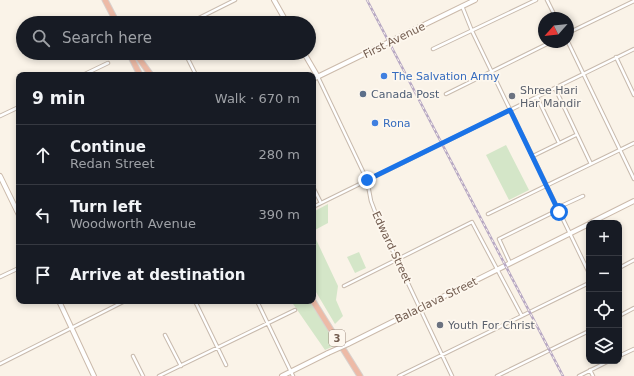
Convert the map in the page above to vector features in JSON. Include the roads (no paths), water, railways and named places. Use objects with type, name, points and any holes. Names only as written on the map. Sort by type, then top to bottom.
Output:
[{"type":"highway","points":[[104,0],[111,16]]},
{"type":"highway","points":[[104,0],[114,16]]},
{"type":"highway","points":[[130,60],[135,72]]},
{"type":"highway","points":[[131,60],[138,72]]},
{"type":"highway","points":[[140,60],[149,72]]},
{"type":"highway","name":"3","points":[[315,304],[360,376]]},
{"type":"street","points":[[203,16],[235,0]]},
{"type":"street","points":[[274,0],[283,16]]},
{"type":"street","name":"First Avenue","points":[[318,77],[475,0]]},
{"type":"street","points":[[433,49],[536,0]]},
{"type":"street","points":[[547,0],[553,12]]},
{"type":"street","points":[[574,31],[634,1]]},
{"type":"street","points":[[462,6],[472,31],[586,267]]},
{"type":"street","points":[[446,94],[539,48]]},
{"type":"street","points":[[571,48],[634,179]]},
{"type":"street","points":[[316,206],[634,48]]},
{"type":"street","points":[[616,57],[634,95]]},
{"type":"street","points":[[188,60],[194,72]]},
{"type":"street","name":"Edward Street","points":[[308,60],[315,72]]},
{"type":"street","points":[[89,72],[108,63]]},
{"type":"street","name":"Edward Street","points":[[316,74],[367,180],[374,211],[452,376]]},
{"type":"street","points":[[555,88],[591,164]]},
{"type":"street","points":[[537,97],[559,143]]},
{"type":"street","points":[[0,116],[16,108]]},
{"type":"street","points":[[532,156],[576,135]]},
{"type":"street","points":[[488,214],[634,143]]},
{"type":"street","points":[[0,176],[16,209]]},
{"type":"street","points":[[316,193],[321,203]]},
{"type":"street","points":[[510,263],[499,239],[583,196]]},
{"type":"street","name":"Balaclava Street","points":[[596,220],[634,201]]},
{"type":"street","points":[[344,286],[472,222],[522,316]]},
{"type":"street","name":"Balaclava Street","points":[[282,376],[292,374],[328,353],[586,225]]},
{"type":"street","points":[[622,266],[634,260]]},
{"type":"street","points":[[0,277],[16,269]]},
{"type":"street","points":[[399,376],[586,284]]},
{"type":"street","points":[[60,304],[94,376]]},
{"type":"street","points":[[0,364],[119,304]]},
{"type":"street","points":[[196,304],[226,365]]},
{"type":"street","points":[[258,304],[292,374]]},
{"type":"street","points":[[622,314],[634,308]]},
{"type":"street","points":[[159,376],[295,310]]},
{"type":"street","points":[[497,376],[586,332]]},
{"type":"street","points":[[166,335],[181,366]]},
{"type":"street","points":[[622,355],[634,349]]},
{"type":"street","points":[[133,356],[143,376]]},
{"type":"street","points":[[579,376],[603,364]]},
{"type":"street","points":[[590,370],[593,376]]},
{"type":"railway","points":[[367,0],[563,376]]},
{"type":"place","name":"The Salvation Army","points":[[384,76]]},
{"type":"place","name":"Canada Post","points":[[363,94]]},
{"type":"place","name":"Shree Hari Har Mandir","points":[[512,96]]},
{"type":"place","name":"Rona","points":[[375,123]]},
{"type":"place","name":"Youth For Christ","points":[[440,325]]}]
